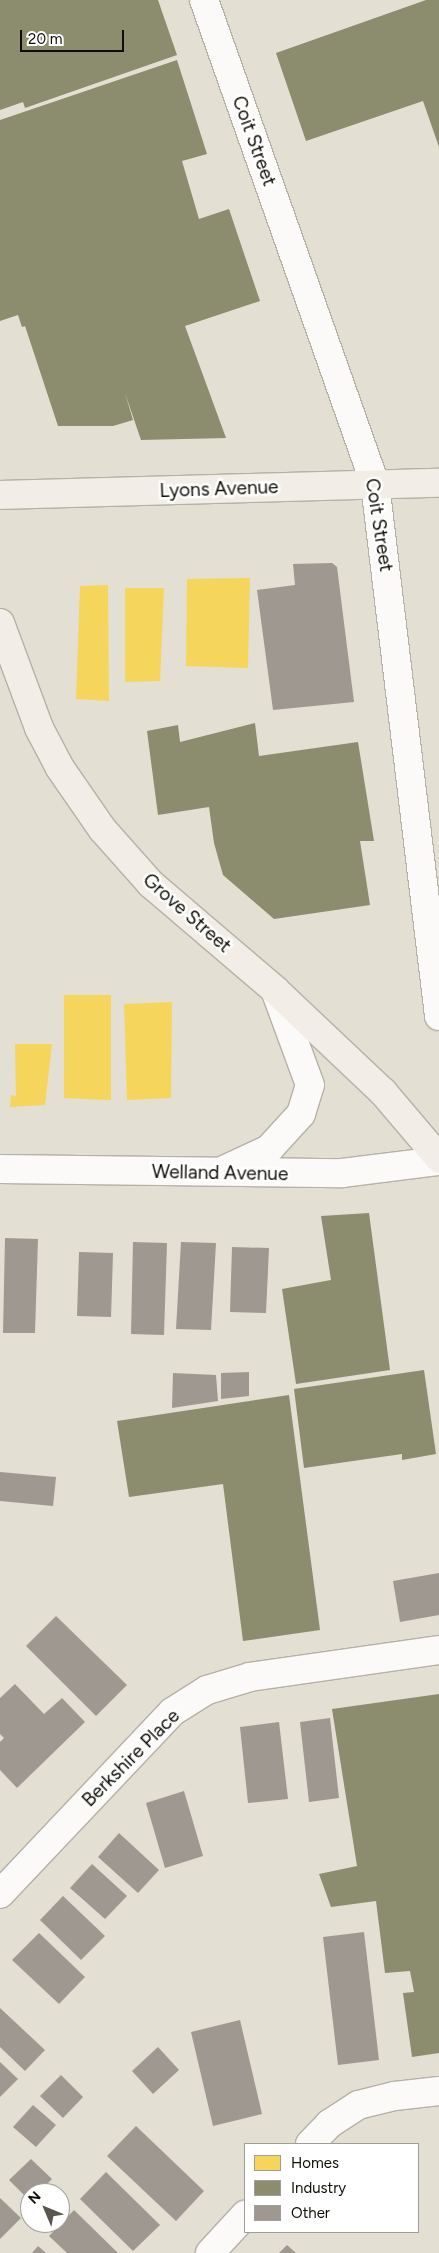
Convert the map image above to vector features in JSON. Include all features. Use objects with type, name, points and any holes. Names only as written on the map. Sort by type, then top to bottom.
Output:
[{"type":"main road","name":"Lyons Avenue","points":[[0,495],[439,483]]},
{"type":"main road","name":"Grove Street","points":[[0,623],[39,728],[60,768],[103,830],[151,884],[275,990],[383,1092],[439,1160]]},
{"type":"street","name":"Coit Street","points":[[204,0],[375,484],[439,1016]]},
{"type":"street","points":[[218,1173],[269,1149],[301,1114],[310,1085],[275,990]]},
{"type":"street","name":"Welland Avenue","points":[[0,1169],[342,1173],[439,1160]]},
{"type":"street","name":"Berkshire Place","points":[[0,1894],[172,1712],[208,1690],[250,1677],[439,1650]]},
{"type":"street","points":[[311,2143],[329,2124],[358,2105],[395,2096],[439,2091]]},
{"type":"street","points":[[210,2253],[244,2216]]},
{"type":"building: Homes","points":[[250,578],[248,668],[186,666],[187,579]]},
{"type":"building: Homes","points":[[108,585],[109,701],[76,699],[80,586]]},
{"type":"building: Homes","points":[[125,588],[164,588],[160,681],[125,682]]},
{"type":"building: Homes","points":[[64,995],[111,995],[111,1100],[64,1098]]},
{"type":"building: Homes","points":[[172,1002],[171,1098],[127,1100],[124,1004]]},
{"type":"building: Homes","points":[[15,1044],[52,1044],[45,1105],[10,1107],[11,1095],[16,1096]]},
{"type":"building: Industry","points":[[0,0],[158,0],[177,55],[25,108],[23,102],[0,110]]},
{"type":"building: Industry","points":[[426,0],[439,0],[439,147],[423,101],[306,141],[276,53]]},
{"type":"building: Industry","points":[[177,60],[207,154],[182,161],[199,219],[229,209],[260,301],[185,326],[226,438],[141,440],[125,393],[133,420],[113,426],[58,426],[25,326],[22,327],[18,315],[0,321],[0,120]]},
{"type":"building: Industry","points":[[255,723],[259,756],[358,742],[374,841],[360,841],[370,905],[274,919],[223,875],[214,843],[209,807],[158,815],[147,731],[178,725],[180,742]]},
{"type":"building: Industry","points":[[369,1213],[390,1370],[296,1384],[282,1289],[331,1280],[321,1216]]},
{"type":"building: Industry","points":[[424,1370],[436,1454],[402,1460],[402,1454],[304,1468],[294,1389]]},
{"type":"building: Industry","points":[[289,1395],[320,1630],[243,1641],[223,1484],[129,1497],[117,1421]]},
{"type":"building: Industry","points":[[439,1694],[439,2053],[412,2057],[403,1993],[414,1992],[410,1971],[385,1973],[376,1901],[331,1907],[319,1874],[357,1866],[332,1709]]},
{"type":"building: Other","points":[[332,563],[337,567],[354,702],[273,710],[257,590],[295,585],[293,564]]},
{"type":"building: Other","points":[[5,1238],[38,1239],[35,1333],[3,1333]]},
{"type":"building: Other","points":[[133,1242],[167,1243],[164,1335],[131,1334]]},
{"type":"building: Other","points":[[181,1242],[216,1243],[211,1330],[176,1329]]},
{"type":"building: Other","points":[[232,1247],[269,1248],[266,1313],[230,1312]]},
{"type":"building: Other","points":[[79,1252],[113,1253],[111,1317],[77,1316]]},
{"type":"building: Other","points":[[249,1372],[249,1396],[221,1399],[221,1373]]},
{"type":"building: Other","points":[[173,1373],[216,1375],[218,1401],[172,1408]]},
{"type":"building: Other","points":[[0,1472],[56,1477],[53,1506],[0,1501]]},
{"type":"building: Other","points":[[439,1573],[439,1615],[400,1622],[393,1581]]},
{"type":"building: Other","points":[[56,1616],[127,1685],[96,1716],[26,1646]]},
{"type":"building: Other","points":[[15,1684],[44,1714],[62,1698],[85,1722],[17,1788],[0,1770],[0,1742],[4,1738],[0,1734],[0,1698]]},
{"type":"building: Other","points":[[330,1718],[339,1798],[309,1802],[300,1722]]},
{"type":"building: Other","points":[[279,1722],[288,1799],[248,1803],[240,1727]]},
{"type":"building: Other","points":[[184,1791],[203,1856],[165,1868],[146,1803]]},
{"type":"building: Other","points":[[119,1833],[159,1870],[138,1893],[98,1857]]},
{"type":"building: Other","points":[[92,1864],[127,1896],[105,1919],[70,1888]]},
{"type":"building: Other","points":[[63,1896],[105,1936],[81,1960],[40,1920]]},
{"type":"building: Other","points":[[364,1932],[379,2060],[338,2065],[323,1937]]},
{"type":"building: Other","points":[[39,1933],[85,1977],[59,2004],[12,1960]]},
{"type":"building: Other","points":[[0,2008],[45,2050],[25,2071],[0,2047]]},
{"type":"building: Other","points":[[240,2020],[262,2114],[213,2126],[191,2032]]},
{"type":"building: Other","points":[[158,2047],[179,2070],[153,2094],[132,2071]]},
{"type":"building: Other","points":[[0,2062],[18,2079],[0,2097]]},
{"type":"building: Other","points":[[61,2075],[83,2097],[63,2118],[40,2096]]},
{"type":"building: Other","points":[[33,2105],[56,2125],[36,2147],[13,2127]]},
{"type":"building: Other","points":[[136,2126],[204,2191],[176,2221],[107,2156]]},
{"type":"building: Other","points":[[31,2159],[52,2179],[48,2183],[20,2183],[20,2191],[9,2180]]},
{"type":"building: Other","points":[[106,2172],[160,2225],[133,2251],[80,2199]]},
{"type":"building: Other","points":[[0,2198],[20,2219],[0,2239]]},
{"type":"building: Other","points":[[74,2210],[118,2253],[67,2253],[49,2236],[52,2233],[70,2233],[70,2214]]},
{"type":"building: Other","points":[[287,2245],[296,2253],[279,2253]]},
{"type":"building: Other","points":[[38,2246],[46,2253],[32,2253]]}]
